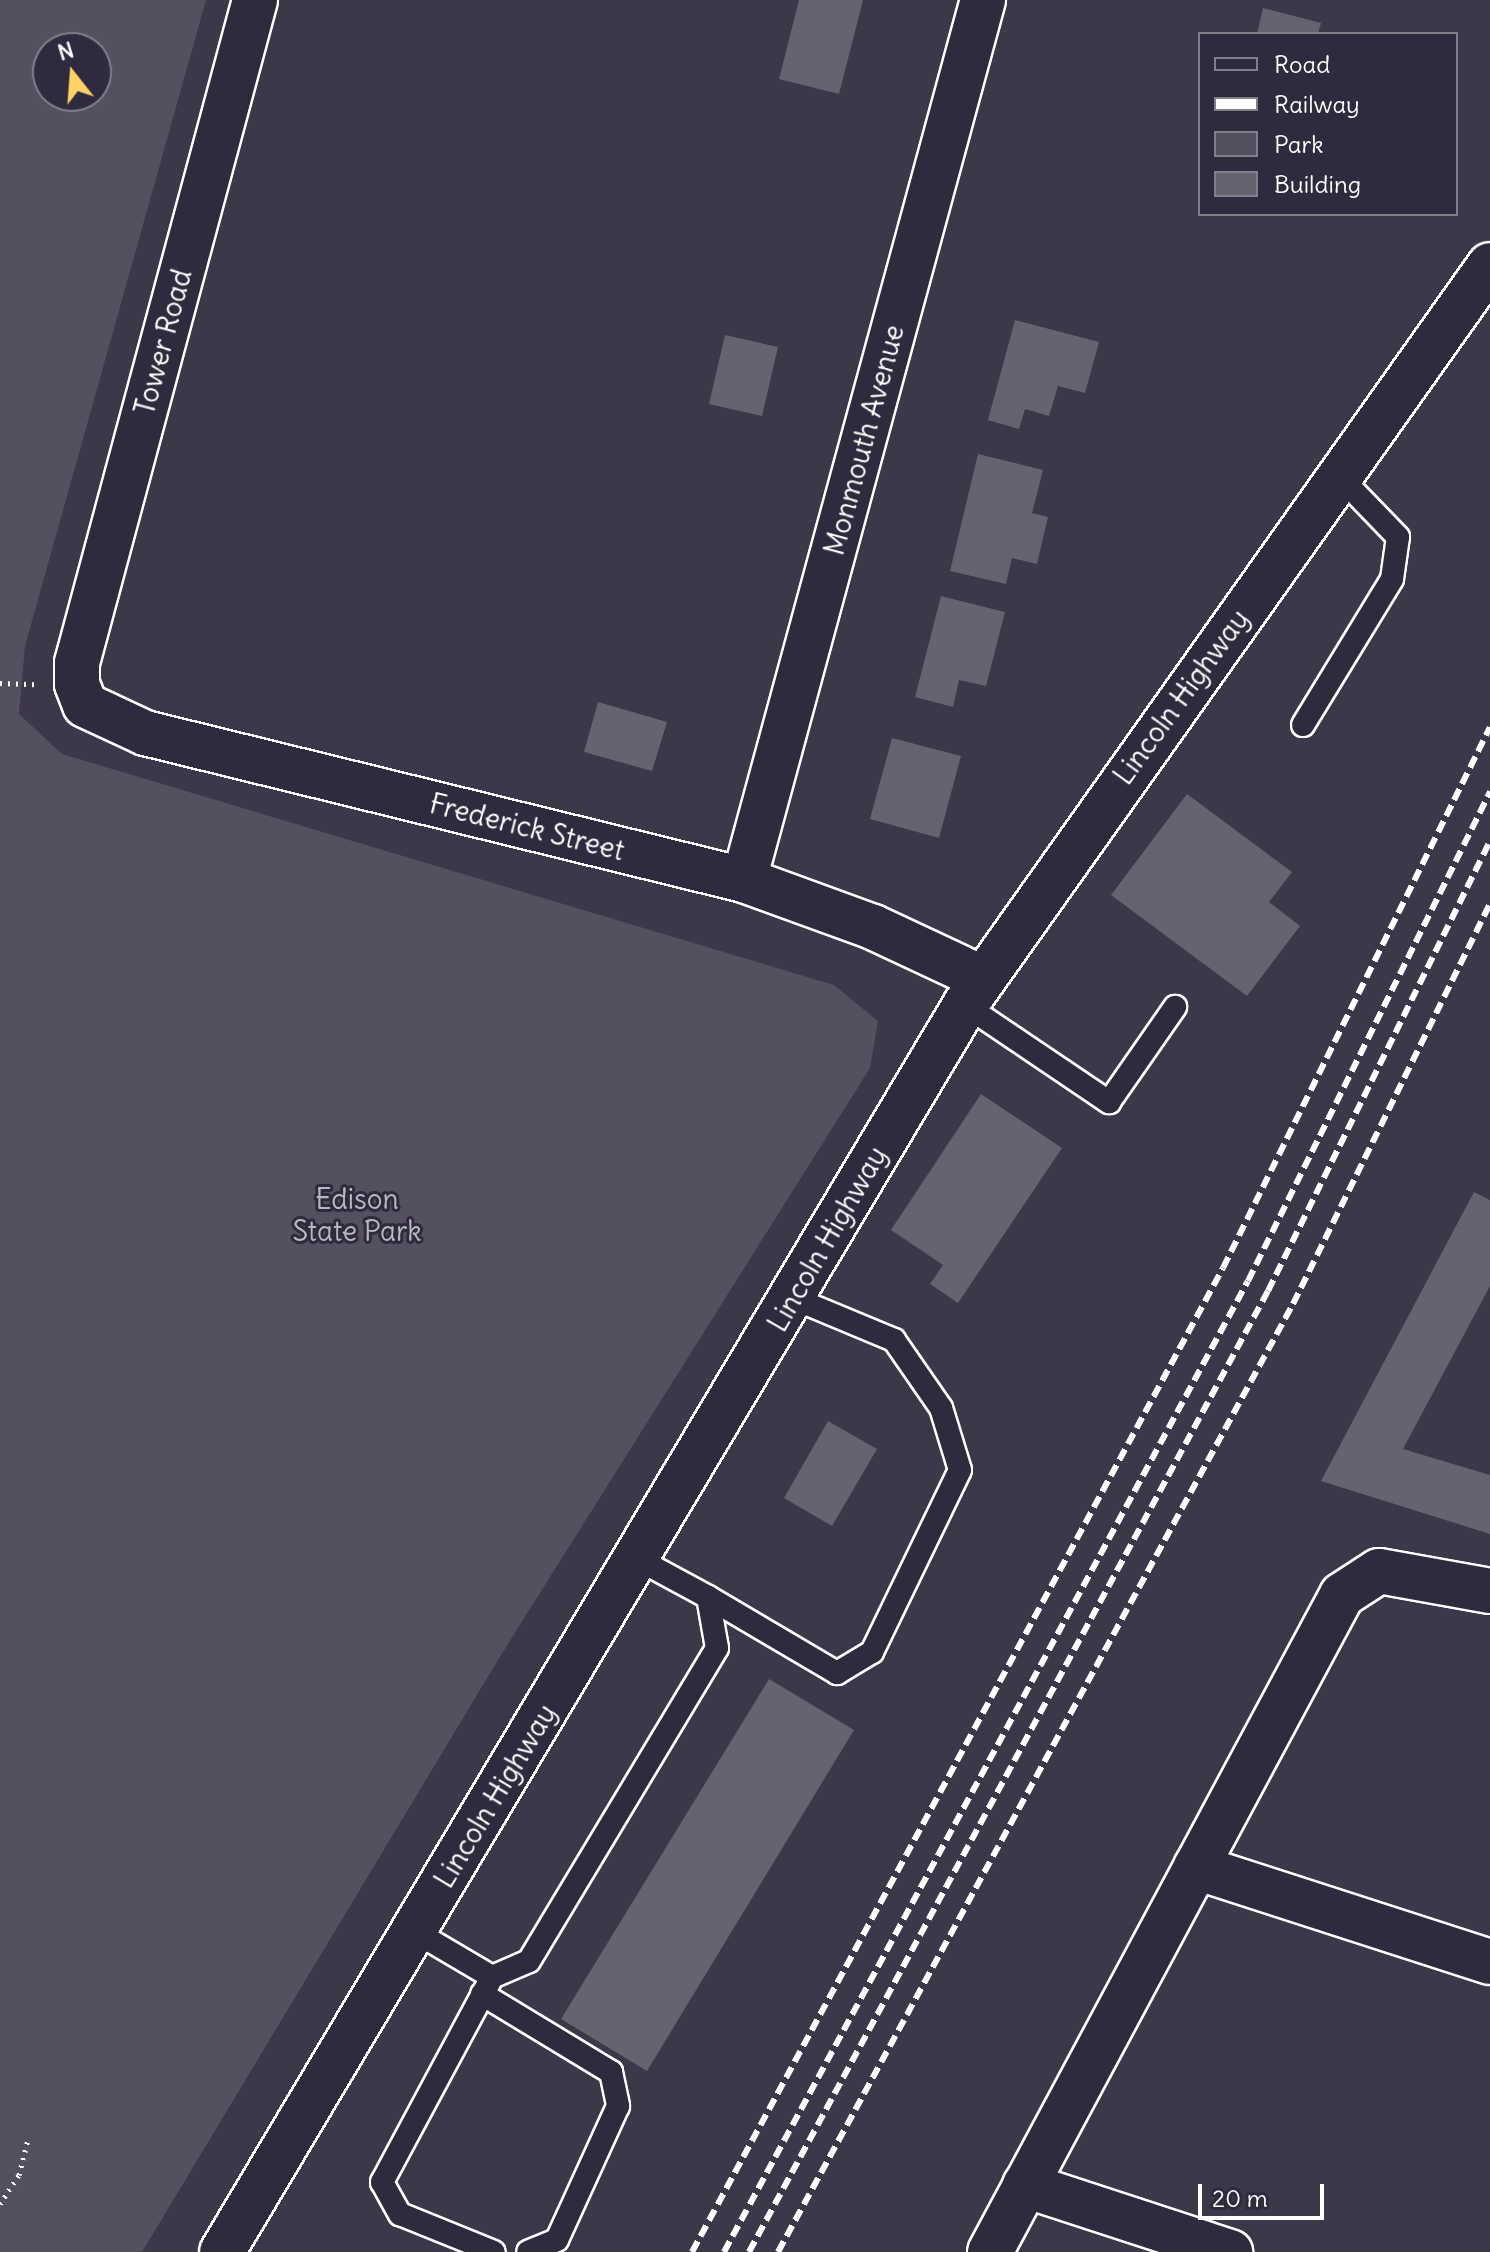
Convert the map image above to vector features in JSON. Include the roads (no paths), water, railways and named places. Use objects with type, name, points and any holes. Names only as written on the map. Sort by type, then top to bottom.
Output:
[{"type":"street","name":"Tower Road","points":[[77,684],[77,663],[255,0]]},
{"type":"street","name":"Monmouth Avenue","points":[[744,880],[983,0]]},
{"type":"street","name":"Lincoln Highway","points":[[222,2252],[973,992],[1490,265]]},
{"type":"street","name":"Frederick Street","points":[[77,684],[85,705],[101,716],[145,733],[744,880],[873,927],[973,992]]},
{"type":"street","points":[[990,2252],[1342,1595],[1379,1571],[1490,1591]]},
{"type":"street","points":[[1196,1867],[1490,1962]]},
{"type":"street","points":[[1025,2185],[1230,2252]]},
{"type":"lane","points":[[1303,725],[1392,579],[1398,537],[1340,477]]},
{"type":"lane","points":[[973,992],[1109,1102],[1175,1007]]},
{"type":"lane","points":[[636,1558],[837,1673],[872,1652],[960,1470],[941,1408],[894,1340],[793,1298]]},
{"type":"lane","points":[[494,2252],[400,2214],[382,2182],[487,1985],[529,1961],[717,1648],[708,1597]]},
{"type":"lane","points":[[414,1931],[611,2072],[618,2106],[557,2240],[528,2252]]},
{"type":"railway","points":[[692,2252],[1223,1268],[1490,727]]},
{"type":"railway","points":[[724,2252],[1248,1281],[1490,792]]},
{"type":"railway","points":[[749,2252],[1268,1291],[1490,841]]},
{"type":"railway","points":[[778,2252],[1293,1304],[1490,904]]},
{"type":"park label","name":"Edison State Park","points":[[357,1215]]}]
